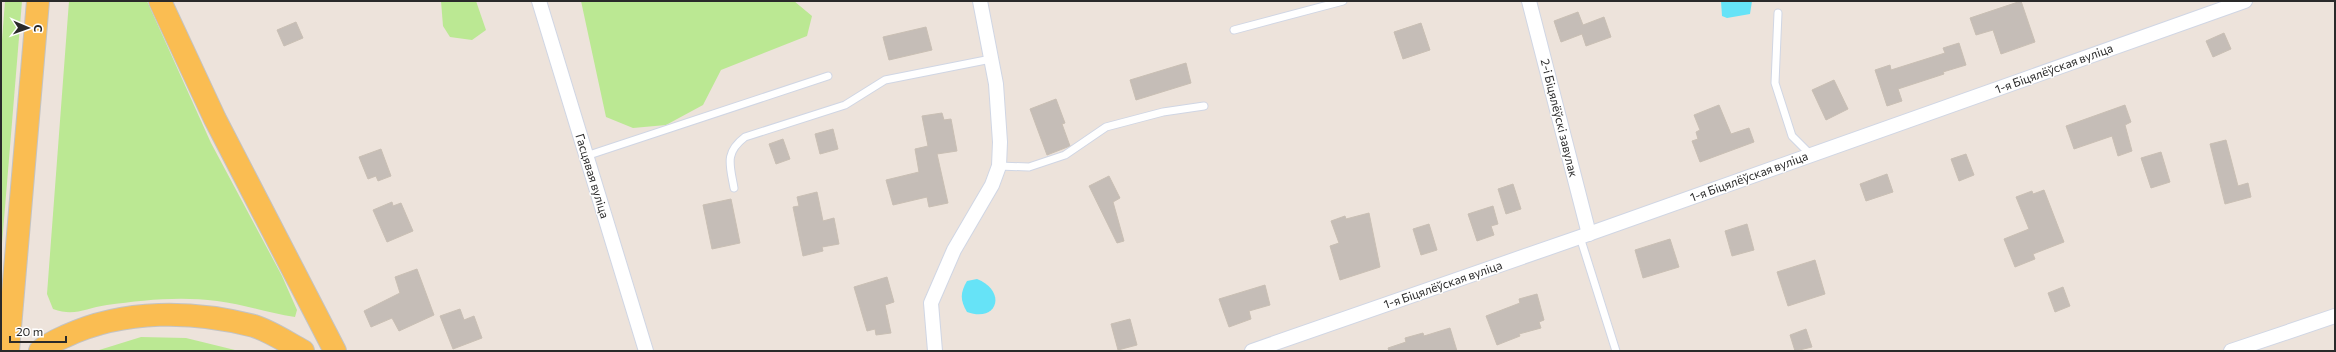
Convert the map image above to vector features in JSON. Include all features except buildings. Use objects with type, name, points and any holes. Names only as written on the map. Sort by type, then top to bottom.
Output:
[{"type":"main road","points":[[8,351],[38,1]]},
{"type":"main road","points":[[160,1],[215,119],[335,351]]},
{"type":"main road","points":[[40,351],[46,346],[77,331],[107,321],[146,315],[187,315],[255,326],[303,351]]},
{"type":"street","name":"Гасцявая вуліца","points":[[539,1],[646,351]]},
{"type":"street","points":[[935,351],[931,303],[954,250],[992,185],[999,166],[996,84],[980,1]]},
{"type":"street","name":"2-і Біцялёўскі завулак","points":[[1529,1],[1584,236]]},
{"type":"street","name":"1-я Біцялёўская вуліца","points":[[1252,351],[1584,236],[2245,1]]},
{"type":"street","points":[[2231,351],[2335,316]]},
{"type":"lane","points":[[1234,30],[1343,1]]},
{"type":"lane","points":[[1778,13],[1775,83],[1792,136],[1811,155]]},
{"type":"lane","points":[[734,188],[730,155],[734,146],[745,137],[845,105],[885,80],[991,59]]},
{"type":"lane","points":[[586,156],[828,76]]},
{"type":"lane","points":[[999,166],[1030,167],[1065,155],[1106,127],[1163,112],[1204,106]]},
{"type":"lane","points":[[1584,236],[1616,351]]},
{"type":"green space","points":[[5,1],[22,1],[1,256],[1,53]]},
{"type":"green space","points":[[69,1],[147,1],[211,143],[282,276],[297,310],[295,317],[227,302],[189,299],[162,299],[107,305],[74,312],[53,309],[47,294]]},
{"type":"green space","points":[[441,1],[476,1],[486,30],[472,40],[450,37],[443,26]]},
{"type":"green space","points":[[581,1],[794,1],[812,16],[807,36],[721,70],[703,105],[666,125],[633,128],[606,117]]},
{"type":"green space","points":[[141,337],[186,338],[239,351],[96,351]]},
{"type":"water","points":[[1721,1],[1752,1],[1750,14],[1727,18],[1722,16]]},
{"type":"water","points":[[977,279],[986,284],[992,291],[995,298],[995,304],[992,310],[986,313],[978,314],[967,312],[963,304],[962,293],[967,281]]}]
